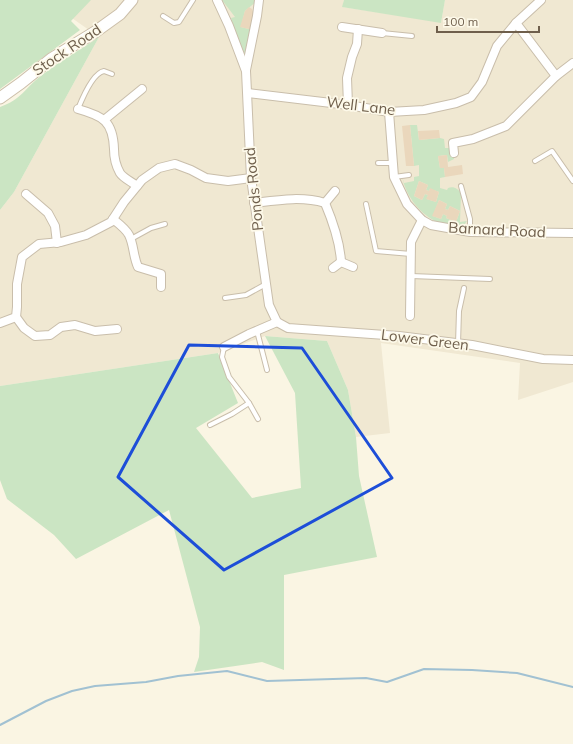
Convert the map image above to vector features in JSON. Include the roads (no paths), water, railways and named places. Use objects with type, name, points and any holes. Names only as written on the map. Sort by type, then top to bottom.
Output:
[{"type":"main road","name":"Stock Road","points":[[0,98],[50,59],[96,32],[120,14],[132,0]]},
{"type":"street","name":"Ponds Road","points":[[217,0],[229,26],[246,71],[251,178],[254,203],[269,305],[277,322]]},
{"type":"street","points":[[246,71],[259,0]]},
{"type":"street","name":"Well Lane","points":[[248,93],[348,105],[389,112],[424,110],[456,103],[471,97],[482,82],[497,46],[516,23],[541,0]]},
{"type":"street","points":[[516,23],[556,76]]},
{"type":"street","points":[[342,27],[382,32]]},
{"type":"street","points":[[348,105],[347,78],[356,44],[358,29]]},
{"type":"street","points":[[454,153],[453,143],[473,139],[506,126],[556,76],[573,63]]},
{"type":"street","points":[[104,120],[142,89]]},
{"type":"street","points":[[78,109],[96,114],[108,123],[114,136],[114,157],[120,174],[137,186]]},
{"type":"street","name":"Barnard Road","points":[[389,112],[394,177],[407,204],[422,220],[431,225],[470,232],[573,233]]},
{"type":"street","points":[[117,329],[95,331],[75,325],[61,327],[50,334],[35,336],[24,328],[16,317],[17,284],[22,257],[39,244],[57,243],[86,235],[111,222],[124,202],[142,180],[159,168],[175,164],[206,178],[228,181],[251,178]]},
{"type":"street","points":[[325,203],[335,191]]},
{"type":"street","points":[[26,194],[48,213],[55,226],[57,243]]},
{"type":"street","points":[[254,203],[288,198],[314,199],[325,203],[334,224],[341,262]]},
{"type":"street","points":[[113,219],[128,234],[134,258],[138,266],[161,274],[161,286]]},
{"type":"street","points":[[410,316],[411,242],[422,220]]},
{"type":"street","points":[[341,262],[353,267]]},
{"type":"street","points":[[333,268],[341,262]]},
{"type":"street","points":[[0,323],[16,317]]},
{"type":"street","points":[[224,347],[257,330],[277,322]]},
{"type":"street","name":"Lower Green","points":[[277,322],[288,328],[399,336],[458,344],[543,359],[573,360]]},
{"type":"lane","points":[[163,16],[174,23],[179,22],[192,0]]},
{"type":"lane","points":[[382,32],[412,36]]},
{"type":"lane","points":[[78,109],[84,94],[99,73],[104,71],[112,74]]},
{"type":"lane","points":[[535,161],[552,150],[573,181]]},
{"type":"lane","points":[[378,163],[393,162]]},
{"type":"lane","points":[[394,177],[409,175]]},
{"type":"lane","points":[[461,186],[470,219],[470,232]]},
{"type":"lane","points":[[366,204],[376,251],[410,254]]},
{"type":"lane","points":[[130,240],[151,228],[165,224]]},
{"type":"lane","points":[[410,276],[490,279]]},
{"type":"lane","points":[[226,298],[246,295],[266,284]]},
{"type":"lane","points":[[458,344],[459,311],[464,288]]},
{"type":"lane","points":[[257,330],[267,370]]},
{"type":"lane","points":[[224,347],[222,356],[229,377],[250,403],[258,419]]},
{"type":"lane","points":[[210,425],[250,403]]},
{"type":"waterway","points":[[0,725],[46,701],[72,691],[95,686],[146,682],[178,676],[227,671],[267,681],[366,678],[387,682],[424,669],[472,670],[517,673],[573,687]]}]
